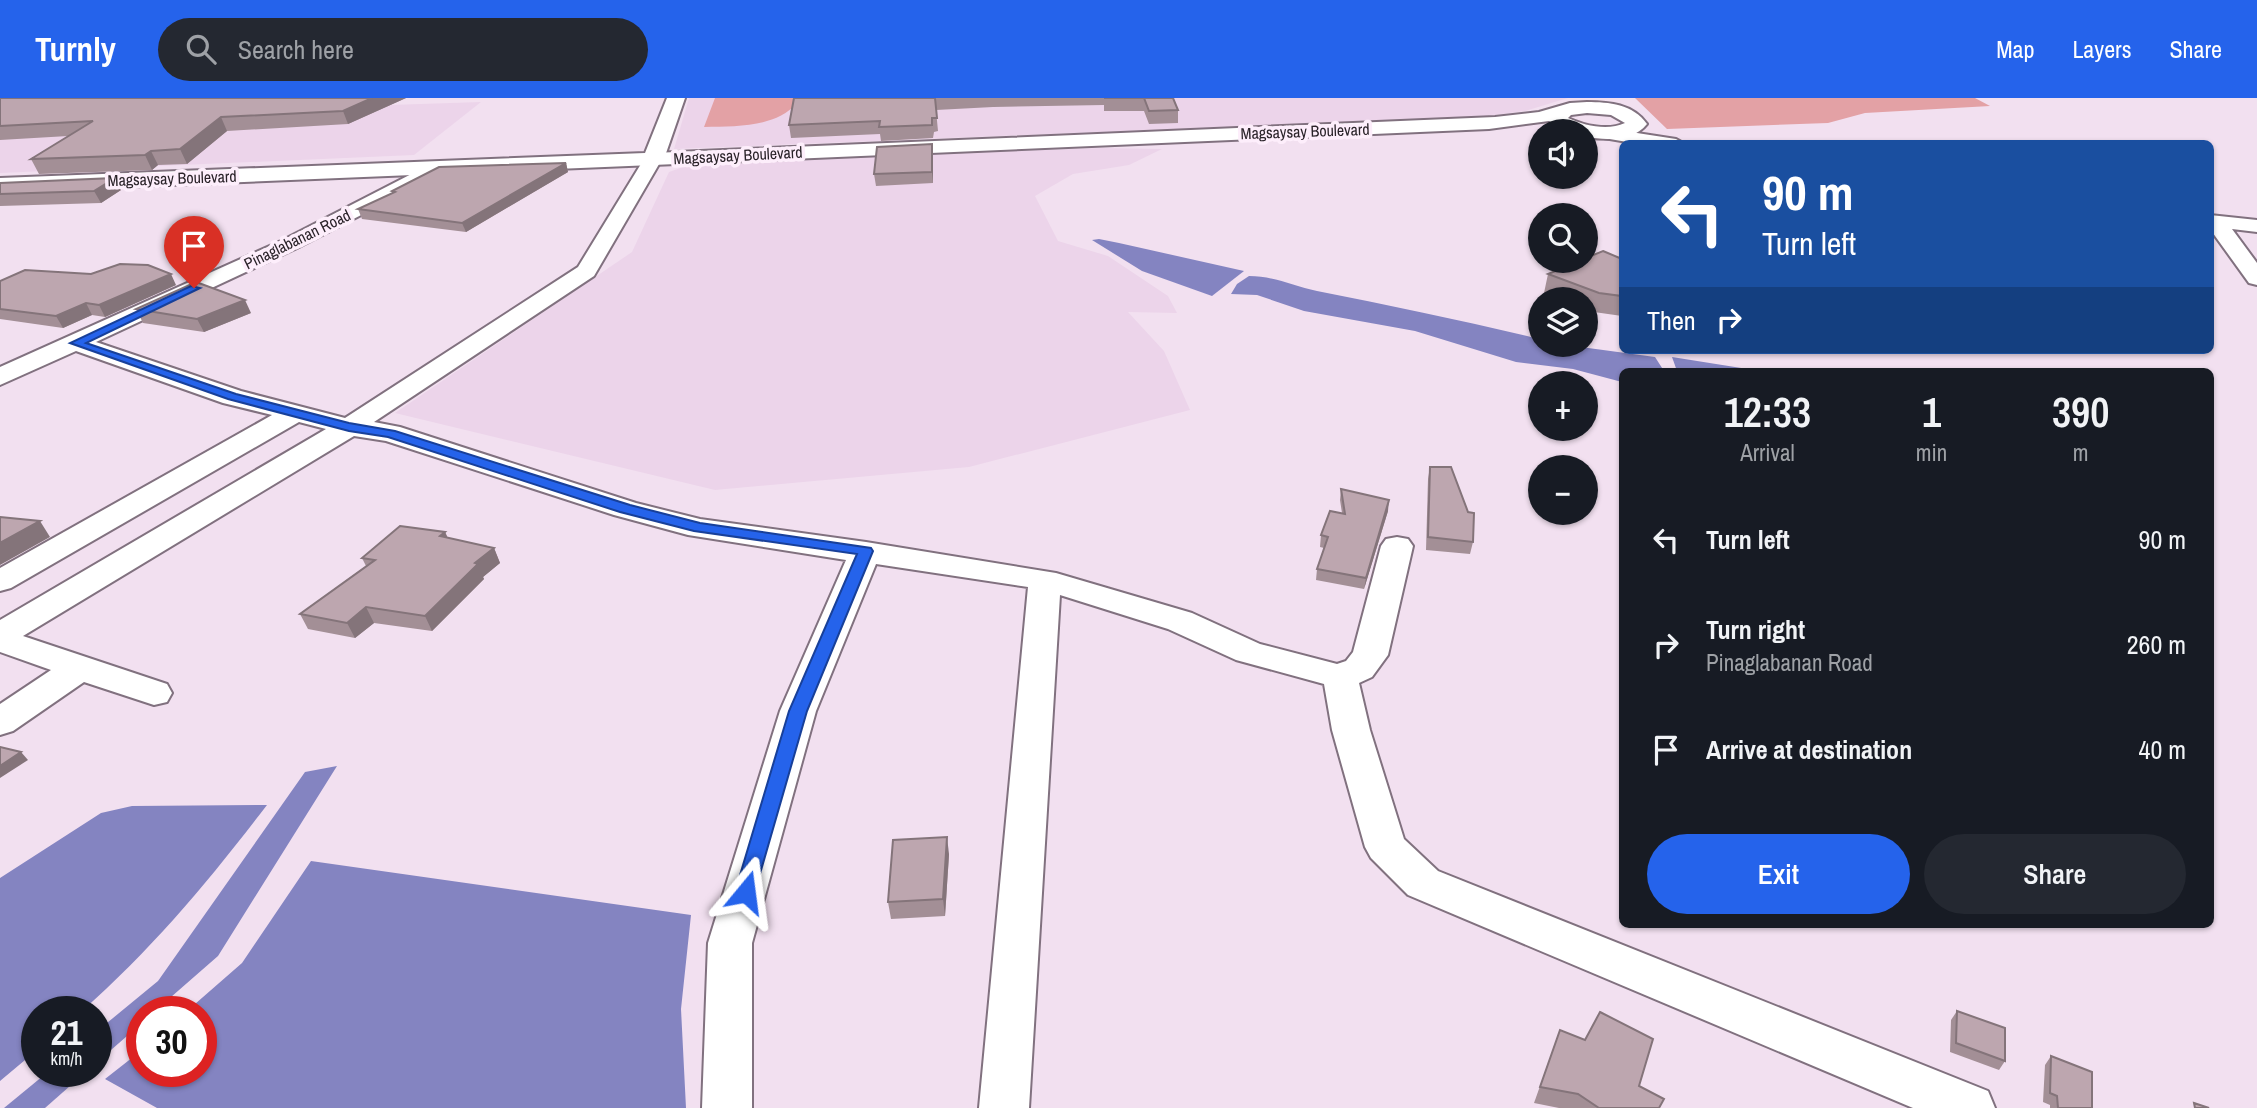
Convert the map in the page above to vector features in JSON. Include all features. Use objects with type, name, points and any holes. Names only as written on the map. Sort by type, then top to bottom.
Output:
[{"type":"street","points":[[0,638],[349,427],[586,271],[653,159],[676,98]]},
{"type":"street","name":"Magsaysay Boulevard","points":[[0,185],[1477,124],[1560,113],[1581,98]]},
{"type":"street","points":[[1598,131],[1628,130],[1637,124],[1618,98]]},
{"type":"street","points":[[1559,119],[1560,113],[1598,109],[1634,119],[1682,140]]},
{"type":"street","name":"Magsaysay Boulevard","points":[[1477,124],[1528,127]]},
{"type":"street","name":"Magsaysay Boulevard","points":[[1598,132],[1650,140]]},
{"type":"street","name":"Pinaglabanan Road","points":[[0,377],[290,244],[440,167]]},
{"type":"street","points":[[2214,221],[2257,226]]},
{"type":"street","points":[[2214,224],[2257,278]]},
{"type":"street","points":[[75,343],[232,397],[349,427],[390,433],[625,509],[699,528],[1045,580],[1180,621],[1248,652],[1340,677],[1359,669],[1370,655],[1397,546]]},
{"type":"street","points":[[0,581],[294,414]]},
{"type":"street","points":[[727,1108],[730,943],[798,711],[866,551]]},
{"type":"street","points":[[1004,1108],[1045,580]]},
{"type":"street","points":[[0,638],[154,693]]},
{"type":"street","points":[[0,722],[79,668]]},
{"type":"street","points":[[1340,677],[1351,730],[1386,847],[1423,883],[1952,1104]]},
{"type":"shaded area","points":[[689,98],[1568,98],[1525,111],[1479,117],[674,149]]},
{"type":"shaded area","points":[[715,98],[796,98],[797,103],[778,117],[766,121],[742,126],[704,127]]},
{"type":"shaded area","points":[[1635,98],[1975,98],[1990,106],[1865,113],[1828,123],[1667,129]]},
{"type":"shaded area","points":[[481,102],[414,155],[0,173],[0,118]]},
{"type":"shaded area","points":[[1102,148],[1162,149],[1129,165],[1073,174],[1035,196],[1058,241],[1108,256],[1168,296],[1177,313],[1128,312],[1164,351],[1190,410],[969,467],[715,490],[395,413],[632,252],[669,172],[686,166],[785,158]]},
{"type":"water","points":[[1099,239],[1244,271],[1212,296],[1142,271],[1092,240]]},
{"type":"water","points":[[1249,276],[1258,276],[1528,336],[1528,357],[1598,357],[1598,349],[1655,357],[1662,368],[1619,368],[1619,381],[1598,376],[1598,371],[1516,362],[1415,331],[1304,311],[1257,295],[1231,294],[1237,284]]},
{"type":"water","points":[[1672,357],[1741,368],[1676,368]]},
{"type":"water","points":[[337,766],[218,956],[172,996],[140,996],[158,981],[305,772]]},
{"type":"water","points":[[267,805],[179,913],[98,996],[21,996],[21,1063],[0,1081],[0,878],[101,813],[132,806]]},
{"type":"water","points":[[311,861],[691,915],[681,1009],[686,1108],[157,1108],[112,1083],[112,1074],[126,1063],[126,1087],[217,1087],[217,996],[204,996],[242,963]]},
{"type":"water","points":[[126,1007],[126,1037],[112,1049],[112,1019]]},
{"type":"water","points":[[30,1087],[69,1087],[45,1108],[4,1108]]},
{"type":"building","points":[[0,98],[372,98],[343,111],[221,117],[180,149],[151,151],[145,155],[31,159],[93,121],[0,126]]},
{"type":"building","points":[[794,98],[935,98],[937,118],[932,118],[932,125],[879,127],[880,121],[789,125]]},
{"type":"building","points":[[1144,98],[1173,98],[1178,110],[1149,111]]},
{"type":"building","points":[[932,144],[932,172],[874,174],[877,147]]},
{"type":"building","points":[[566,163],[462,223],[358,209],[439,167]]},
{"type":"building","points":[[115,178],[94,191],[0,194],[0,183]]},
{"type":"building","points":[[1603,251],[1619,258],[1619,296],[1599,293],[1598,287],[1583,287],[1548,274],[1598,273],[1598,253]]},
{"type":"building","points":[[120,264],[148,265],[171,274],[99,305],[86,303],[56,316],[0,309],[0,281],[25,270],[91,274]]},
{"type":"building","points":[[196,282],[245,300],[197,319],[136,309]]},
{"type":"building","points":[[1430,467],[1451,467],[1468,512],[1474,513],[1473,542],[1428,537]]},
{"type":"building","points":[[1341,489],[1389,500],[1366,578],[1317,569],[1328,537],[1321,535],[1330,511],[1345,514]]},
{"type":"building","points":[[0,517],[40,521],[0,543]]},
{"type":"building","points":[[400,526],[445,532],[440,536],[494,548],[475,563],[478,564],[425,616],[366,607],[347,623],[300,614],[375,560],[362,558]]},
{"type":"building","points":[[0,747],[21,752],[0,766]]},
{"type":"building","points":[[947,837],[943,899],[888,902],[893,840]]},
{"type":"building","points":[[1957,1011],[2005,1028],[2005,1061],[1956,1043]]},
{"type":"building","points":[[1600,1012],[1653,1039],[1639,1086],[1664,1099],[1659,1108],[1599,1108],[1578,1094],[1540,1087],[1560,1030],[1585,1040]]},
{"type":"building","points":[[2051,1056],[2092,1072],[2092,1108],[2058,1108],[2057,1096],[2050,1093]]},
{"type":"building","points":[[2194,1103],[2209,1108],[2195,1108]]},
{"type":"route","points":[[194,288],[75,343],[232,397],[349,427],[390,433],[625,509],[699,528],[866,551],[798,711],[746,892]]}]
